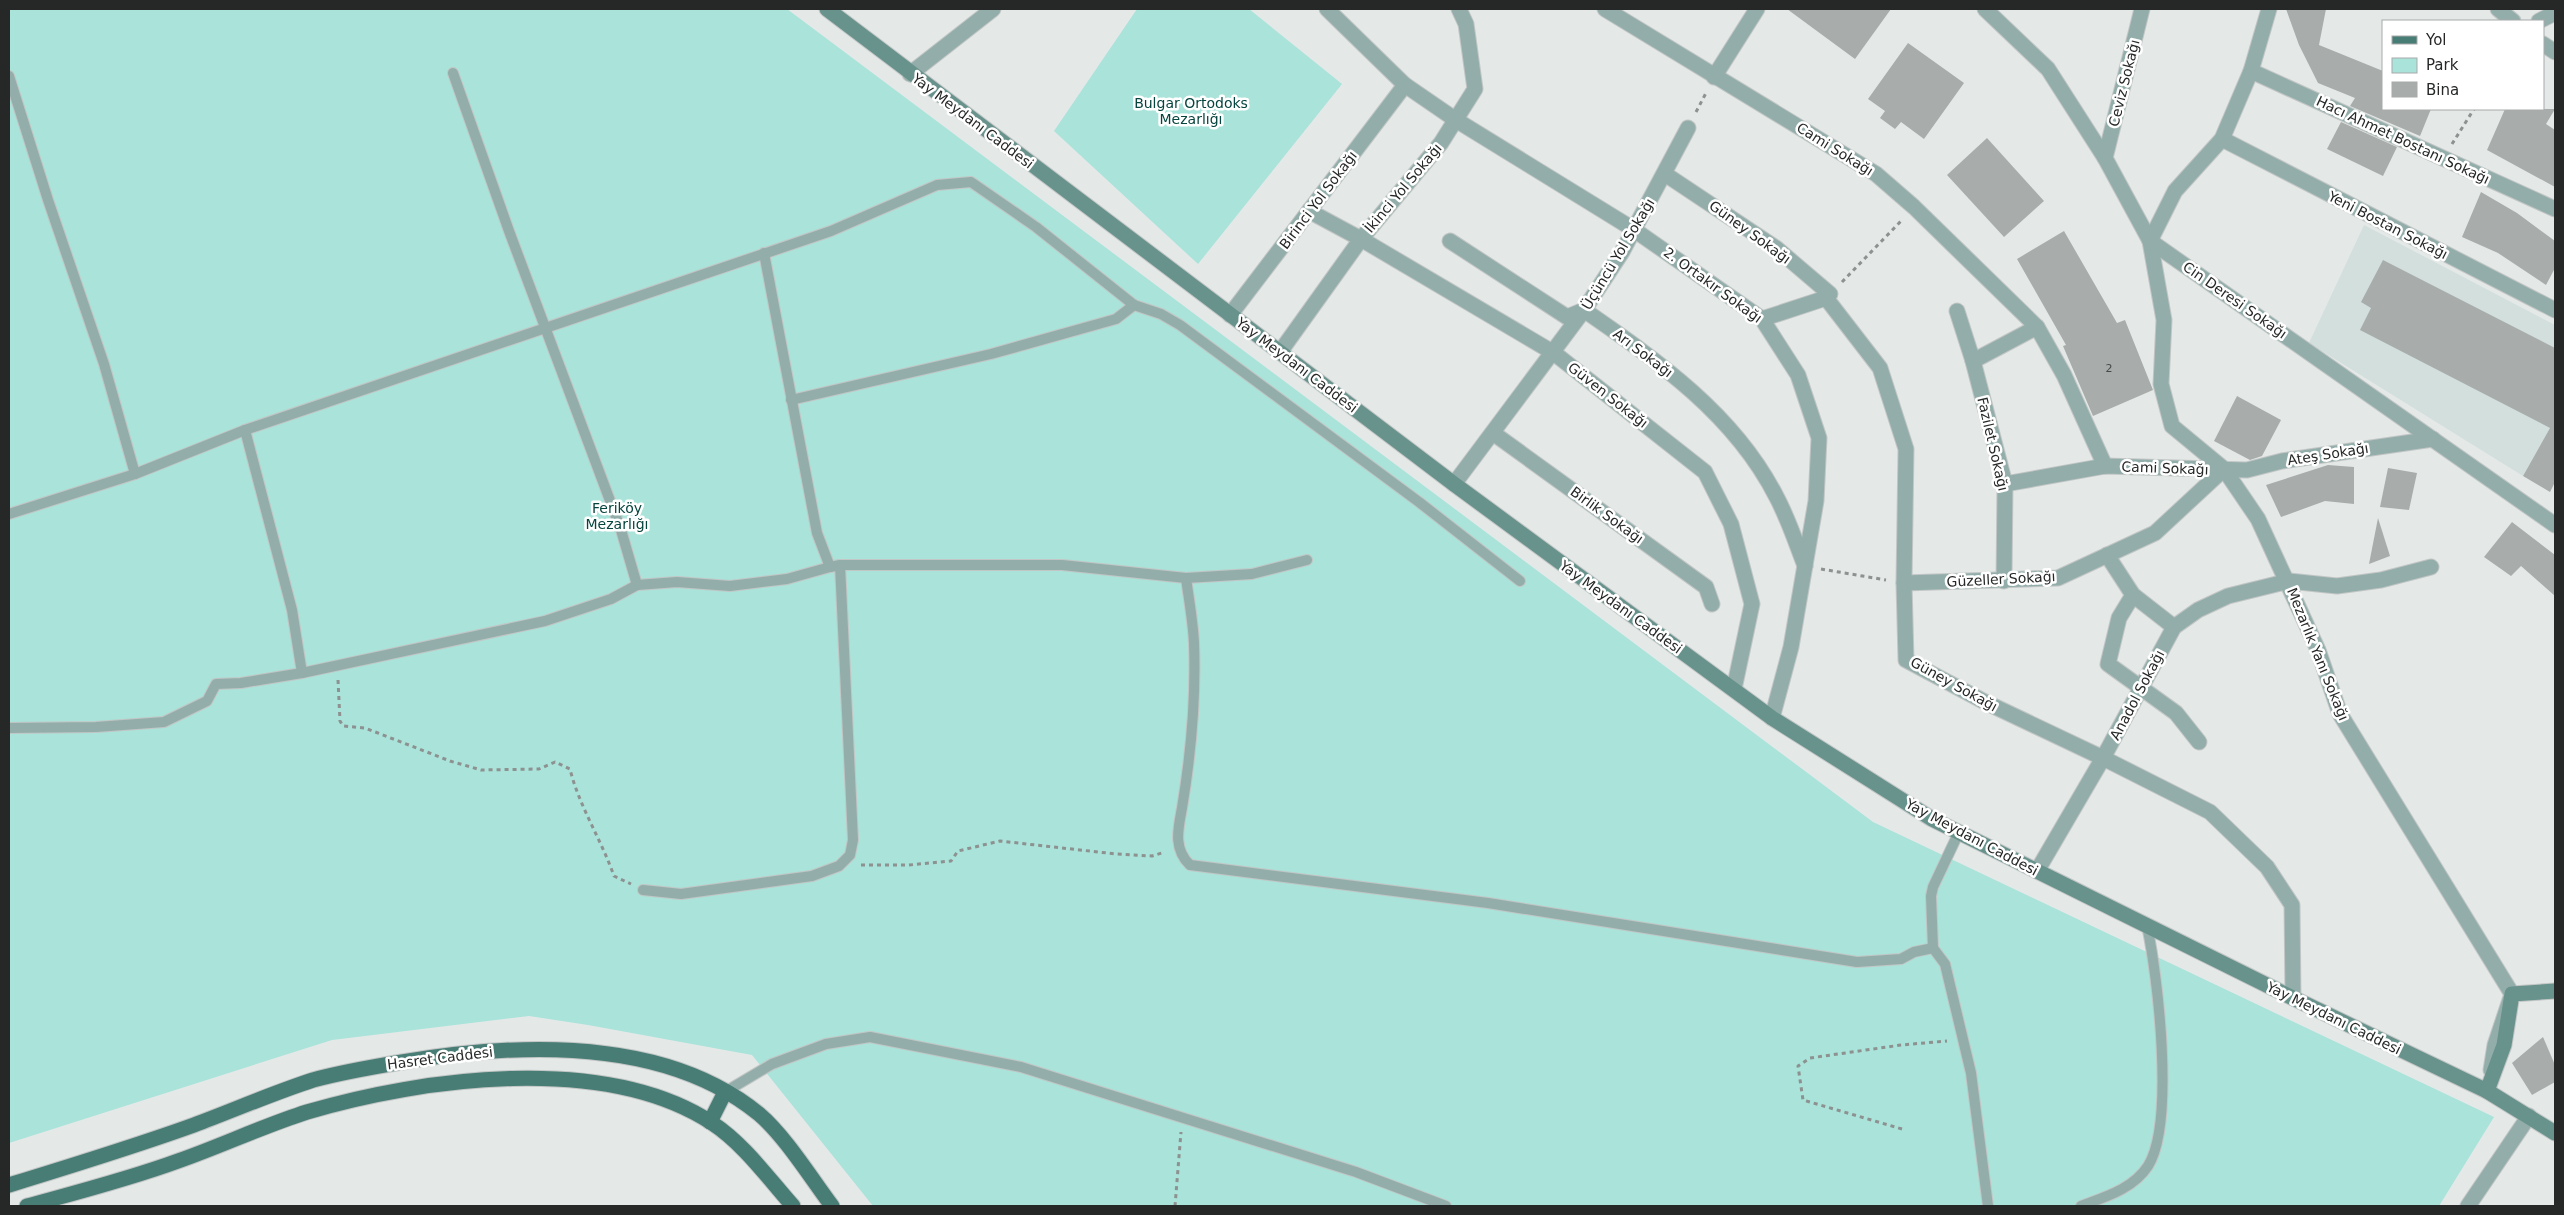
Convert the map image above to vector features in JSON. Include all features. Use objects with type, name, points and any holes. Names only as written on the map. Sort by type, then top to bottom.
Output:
[{"type":"main road","name":"Hasret Caddesi","points":[[9,1185],[147,1142],[312,1081],[351,1071],[440,1056],[491,1050],[547,1049],[605,1054],[674,1069],[698,1078],[725,1092],[760,1115],[776,1131],[832,1206]]},
{"type":"main road","name":"Hasret Caddesi","points":[[27,1206],[177,1162],[304,1113],[351,1100],[458,1082],[508,1078],[552,1078],[587,1082],[651,1096],[683,1107],[710,1122],[737,1144],[792,1206]]},
{"type":"main road","points":[[710,1122],[725,1092]]},
{"type":"street","name":"Yay Meydanı Caddesi","points":[[827,9],[910,74],[1454,484],[1772,718],[1932,819],[2293,998],[2487,1091],[2555,1133]]},
{"type":"street","points":[[910,74],[993,9]]},
{"type":"street","name":"2. Ortakır Sokağı","points":[[1327,9],[1405,85],[1456,120],[1633,229],[1762,319],[1798,375],[1819,438],[1816,501],[1791,647],[1772,718]]},
{"type":"street","name":"İkinci Yol Sokağı","points":[[1280,352],[1361,239],[1435,150],[1475,89],[1466,24],[1459,9]]},
{"type":"street","name":"Cami Sokağı","points":[[1605,9],[1876,174],[1914,207],[2037,328],[2064,375],[2105,466]]},
{"type":"street","points":[[1714,77],[1757,9]]},
{"type":"street","name":"Cin Deresi Sokağı","points":[[1985,9],[2048,69],[2105,158],[2150,242],[2554,520]]},
{"type":"street","name":"Ceviz Sokağı","points":[[2105,158],[2142,9]]},
{"type":"street","points":[[2150,242],[2175,192],[2222,139],[2251,71],[2269,9]]},
{"type":"street","points":[[2498,9],[2511,20]]},
{"type":"street","points":[[2542,20],[2555,13]]},
{"type":"street","points":[[2544,45],[2555,52]]},
{"type":"street","name":"Hacı Ahmet Bostanı Sokağı","points":[[2251,71],[2555,209]]},
{"type":"street","name":"Birinci Yol Sokağı","points":[[1230,315],[1405,85]]},
{"type":"street","name":"Üçüncü Yol Sokağı","points":[[1454,484],[1554,353],[1584,310],[1622,252],[1688,128]]},
{"type":"street","name":"Yeni Bostan Sokağı","points":[[2222,139],[2555,310]]},
{"type":"street","name":"Güney Sokağı","points":[[1665,174],[1776,248],[1830,294]]},
{"type":"street","name":"Güven Sokağı","points":[[1309,211],[1361,239],[1554,353],[1705,472],[1731,524],[1752,604],[1734,689]]},
{"type":"street","points":[[1450,242],[1567,316],[1584,310]]},
{"type":"street","name":"Mezarlık Yanı Sokağı","points":[[2150,242],[2164,320],[2161,384],[2172,426],[2224,470],[2258,519],[2318,650],[2340,714],[2512,994]]},
{"type":"street","name":"Güney Sokağı","points":[[1762,319],[1826,298],[1880,368],[1906,449],[1904,583],[1906,660],[1985,702],[2103,758],[2210,812],[2268,867],[2292,905],[2293,998]]},
{"type":"street","name":"Arı Sokağı","points":[[1584,310],[1648,354],[1694,392],[1734,432],[1776,496],[1806,566]]},
{"type":"street","name":"Fazilet Sokağı","points":[[1957,312],[1973,361],[2004,484],[2004,581]]},
{"type":"street","points":[[1973,361],[2037,328]]},
{"type":"street","name":"Birlik Sokağı","points":[[1493,433],[1706,587],[1712,604]]},
{"type":"street","name":"Ateş Sokağı","points":[[2224,470],[2247,470],[2282,461],[2433,438]]},
{"type":"street","name":"Cami Sokağı","points":[[2004,484],[2105,466],[2224,470]]},
{"type":"street","name":"Güzeller Sokağı","points":[[1904,583],[2058,578],[2155,533],[2224,470]]},
{"type":"street","points":[[2107,555],[2133,595],[2174,627]]},
{"type":"street","name":"Anadol Sokağı","points":[[2037,871],[2103,758],[2174,627],[2198,610],[2228,596],[2288,582],[2337,586],[2381,580],[2431,567]]},
{"type":"street","points":[[2133,595],[2119,618],[2108,664],[2176,713],[2199,742]]},
{"type":"street","points":[[2487,1091],[2504,1045],[2512,994],[2555,991]]},
{"type":"street","points":[[2468,1206],[2529,1116]]},
{"type":"lane","points":[[453,73],[509,231],[547,328],[621,530],[637,584]]},
{"type":"lane","points":[[9,76],[48,200],[104,364],[136,474]]},
{"type":"lane","points":[[9,514],[136,474],[245,430],[831,231],[937,185],[971,182],[1036,227],[1134,305],[1161,314],[1180,325],[1419,502],[1520,581]]},
{"type":"lane","points":[[643,890],[681,894],[812,876],[839,866],[850,855],[853,840],[835,566],[817,533],[764,253]]},
{"type":"lane","points":[[791,400],[1020,346],[1116,319],[1134,305]]},
{"type":"lane","points":[[245,430],[292,610],[302,673]]},
{"type":"lane","points":[[9,728],[96,727],[164,722],[207,701],[216,684],[240,684],[337,667],[545,621],[611,600],[637,584],[677,582],[730,586],[787,579],[835,566],[1062,565],[1186,578],[1252,574],[1307,560]]},
{"type":"lane","points":[[1186,578],[1194,643],[1194,698],[1189,762],[1178,830],[1178,849],[1190,865],[1200,868],[1488,903],[1858,962],[1901,958],[1914,952],[1933,948]]},
{"type":"lane","points":[[1958,832],[1933,887],[1931,896],[1933,948],[1945,964],[1971,1073],[1988,1206]]},
{"type":"lane","points":[[2081,1206],[2124,1189],[2147,1167],[2155,1151],[2160,1125],[2162,1055],[2156,980],[2147,926]]},
{"type":"lane","points":[[725,1092],[772,1064],[826,1044],[870,1037],[1021,1067],[1356,1172],[1446,1206]]},
{"type":"path","points":[[1688,128],[1714,77]]},
{"type":"path","points":[[2442,159],[2473,110]]},
{"type":"path","points":[[1830,294],[1914,207]]},
{"type":"path","points":[[1806,566],[1904,583]]},
{"type":"path","points":[[337,667],[340,721],[343,726],[365,728],[450,761],[481,770],[539,769],[556,762],[570,768],[574,788],[600,840],[614,876],[643,890]]},
{"type":"path","points":[[843,862],[863,865],[909,865],[951,860],[958,851],[1000,841],[1152,856],[1178,849]]},
{"type":"path","points":[[1902,1128],[1803,1100],[1798,1066],[1810,1058],[1901,1045],[1963,1040]]},
{"type":"path","points":[[1175,1206],[1182,1118]]},
{"type":"shaded area","points":[[2364,225],[2555,325],[2555,419],[2523,476],[2309,343]]},
{"type":"green space","name":"Feriköy Mezarlığı","points":[[9,9],[787,9],[1873,822],[2494,1117],[2439,1206],[873,1206],[752,1055],[529,1016],[332,1040],[9,1143]]},
{"type":"green space","name":"Bulgar Ortodoks Mezarlığı","points":[[1137,9],[1249,9],[1342,84],[1198,264],[1054,131]]},
{"type":"building","points":[[1787,9],[1891,9],[1855,59]]},
{"type":"building","points":[[2286,9],[2326,9],[2319,45],[2382,71],[2382,110],[2431,110],[2420,136],[2350,106],[2355,98],[2318,83],[2299,45]]},
{"type":"building","points":[[1908,43],[1964,83],[1924,139],[1901,122],[1895,129],[1880,118],[1885,111],[1868,99]]},
{"type":"building","points":[[2555,109],[2546,124],[2555,130],[2555,187],[2487,150],[2505,110]]},
{"type":"building","points":[[2341,122],[2397,147],[2383,176],[2327,149]]},
{"type":"building","points":[[1987,138],[2044,201],[2004,237],[1947,175]]},
{"type":"building","points":[[2481,192],[2517,213],[2555,241],[2555,268],[2546,285],[2498,253],[2462,237]]},
{"type":"building","points":[[2064,231],[2117,323],[2125,320],[2153,390],[2093,416],[2063,346],[2066,345],[2017,259]]},
{"type":"building","points":[[2383,260],[2555,348],[2555,482],[2550,492],[2523,476],[2550,428],[2360,330],[2371,308],[2361,302]]},
{"type":"building","points":[[2237,396],[2281,420],[2262,456],[2250,460],[2214,441]]},
{"type":"building","points":[[2328,465],[2354,467],[2354,504],[2325,501],[2281,517],[2266,485]]},
{"type":"building","points":[[2388,468],[2417,473],[2409,510],[2380,507]]},
{"type":"building","points":[[2378,518],[2390,556],[2369,564]]},
{"type":"building","points":[[2512,522],[2555,555],[2555,596],[2521,566],[2511,576],[2484,557]]},
{"type":"building","points":[[2543,1037],[2555,1065],[2555,1082],[2532,1095],[2512,1063]]}]
